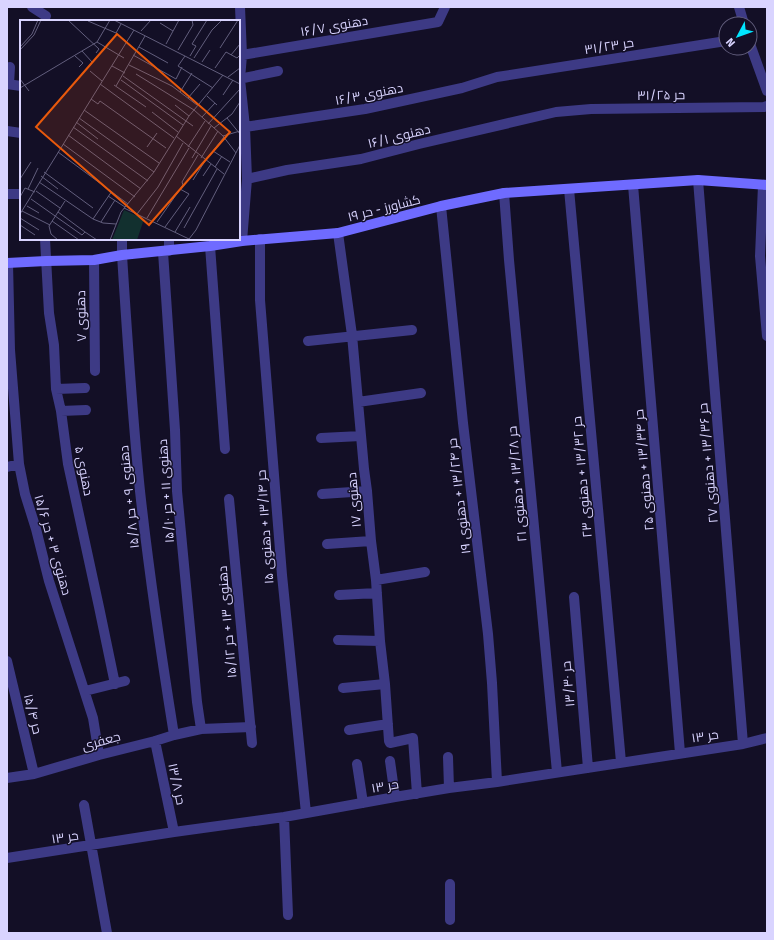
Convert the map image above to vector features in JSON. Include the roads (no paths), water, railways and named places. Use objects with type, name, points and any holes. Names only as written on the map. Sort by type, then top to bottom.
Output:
[{"type":"street","points":[[32,7],[47,14]]},
{"type":"street","points":[[240,7],[242,55],[240,79],[247,178],[242,241]]},
{"type":"street","name":"دهنوی ۱۶/۷","points":[[242,55],[438,22],[445,7]]},
{"type":"street","name":"حر ۳۱/۲۳","points":[[496,77],[718,43]]},
{"type":"street","points":[[754,56],[767,91]]},
{"type":"street","points":[[10,67],[8,84],[20,86]]},
{"type":"street","points":[[240,79],[278,71]]},
{"type":"street","name":"دهنوی ۱۶/۳","points":[[243,134],[462,88],[496,77]]},
{"type":"street","name":"حر ۳۱/۲۵","points":[[556,112],[591,109],[767,106]]},
{"type":"street","name":"دهنوی ۱۶/۱","points":[[247,178],[287,170],[361,159],[556,112]]},
{"type":"street","points":[[7,131],[20,133]]},
{"type":"street","name":"کشاورز - حر ۱۹","points":[[7,263],[94,260],[215,243],[338,233],[441,206],[504,193],[698,180],[765,185]]},
{"type":"street","name":"حر ۱۳/۳۶ + دهنوی ۲۷","points":[[698,180],[743,744]]},
{"type":"street","name":"حر ۱۳/۳۴ + دهنوی ۲۵","points":[[633,185],[680,753]]},
{"type":"street","points":[[765,185],[760,256],[767,336]]},
{"type":"street","name":"حر ۱۳/۳۲ + دهنوی ۲۳","points":[[569,189],[621,762]]},
{"type":"street","name":"حر ۱۳/۲۸ + دهنوی ۲۱","points":[[504,193],[557,772]]},
{"type":"street","points":[[7,194],[20,194]]},
{"type":"street","name":"حر ۱۳/۲۴ + دهنوی ۱۹","points":[[441,206],[488,634],[497,782]]},
{"type":"street","name":"دهنوی ۱۷","points":[[338,233],[352,336],[376,580],[389,741],[390,743],[413,738],[417,794]]},
{"type":"street","name":"حر ۱۳/۱۴ + دهنوی ۱۵","points":[[260,239],[260,300],[282,575],[306,813]]},
{"type":"street","name":"دهنوی ۵","points":[[45,240],[48,313],[54,345],[56,389],[61,411],[68,464],[115,684]]},
{"type":"street","name":"دهنوی ۹ + حر ۱۵/۸","points":[[122,240],[130,385],[140,492],[160,649],[174,735]]},
{"type":"street","name":"دهنوی ۱۱ + حر ۱۵/۱۰","points":[[169,240],[166,251],[177,491],[196,694],[201,729]]},
{"type":"street","points":[[215,243],[224,449]]},
{"type":"street","name":"دهنوی ۷","points":[[94,260],[95,371]]},
{"type":"street","name":"دهنوی ۳ + حر ۱۵/۶","points":[[7,263],[11,404],[19,464],[25,494],[36,529],[49,581],[93,718],[99,755]]},
{"type":"street","points":[[308,340],[412,330]]},
{"type":"street","points":[[56,389],[85,388]]},
{"type":"street","points":[[358,402],[421,393]]},
{"type":"street","points":[[61,411],[86,410]]},
{"type":"street","points":[[321,438],[361,436]]},
{"type":"street","points":[[7,466],[19,464]]},
{"type":"street","points":[[322,494],[367,491]]},
{"type":"street","name":"دهنوی ۱۳ + حر ۱۵/۱۲","points":[[228,499],[252,743]]},
{"type":"street","points":[[327,544],[371,541]]},
{"type":"street","points":[[376,580],[425,572]]},
{"type":"street","points":[[339,595],[377,593]]},
{"type":"street","name":"حر ۱۳/۳۰","points":[[574,597],[588,768]]},
{"type":"street","points":[[338,640],[380,641]]},
{"type":"street","name":"حر ۱۵/۴","points":[[7,661],[34,774]]},
{"type":"street","points":[[85,691],[125,681]]},
{"type":"street","points":[[343,688],[385,684]]},
{"type":"street","points":[[349,730],[388,724]]},
{"type":"street","name":"جعفری","points":[[7,778],[34,774],[99,755],[201,729],[250,727]]},
{"type":"street","name":"حر ۱۳","points":[[7,858],[92,846],[174,832],[284,817],[449,788],[743,744],[767,738]]},
{"type":"street","name":"حر ۱۳/۸","points":[[155,741],[174,832]]},
{"type":"street","points":[[448,757],[449,788]]},
{"type":"street","points":[[390,761],[394,797]]},
{"type":"street","points":[[357,764],[363,803]]},
{"type":"street","points":[[84,805],[107,933]]},
{"type":"street","points":[[284,817],[288,915]]},
{"type":"street","points":[[450,884],[450,920]]}]
